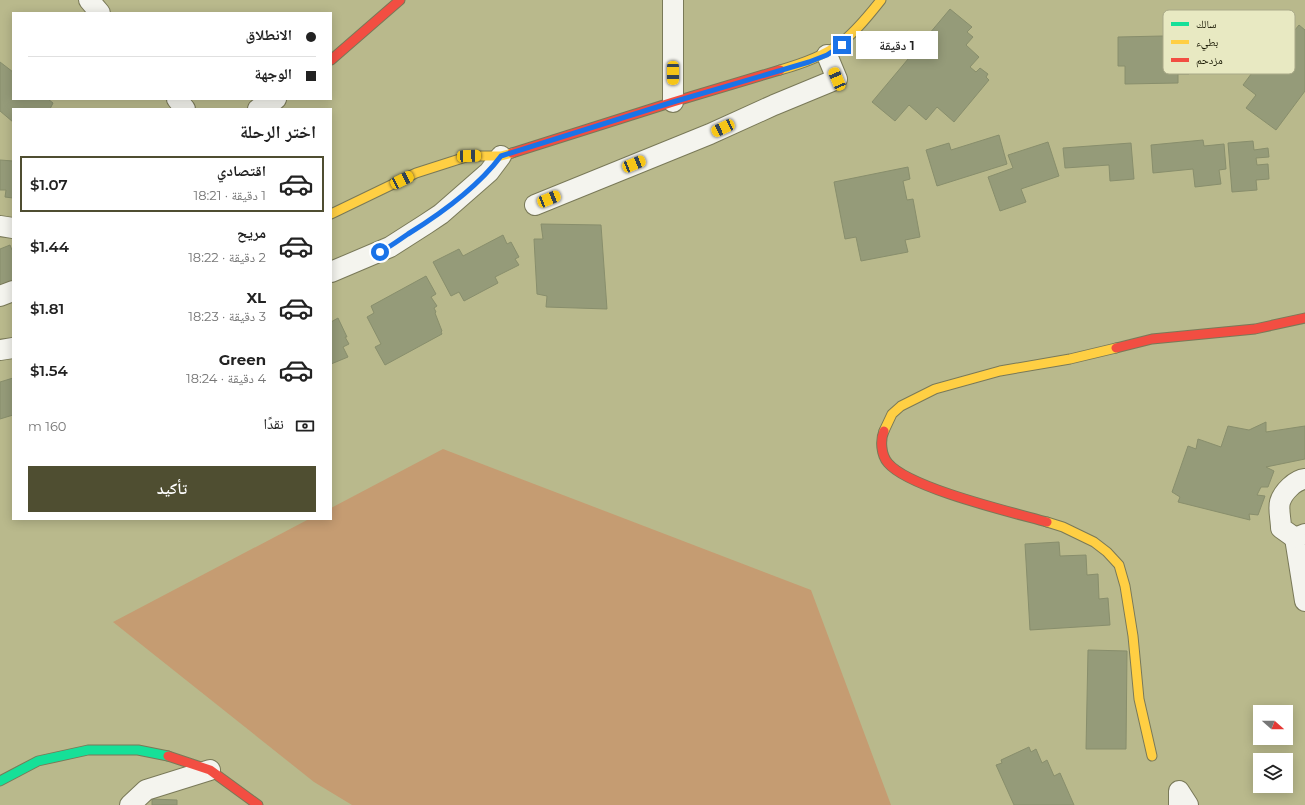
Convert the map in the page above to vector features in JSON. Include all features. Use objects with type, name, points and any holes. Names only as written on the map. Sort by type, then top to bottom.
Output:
[{"type":"street","points":[[89,0],[99,12]]},
{"type":"street","points":[[332,59],[400,0]]},
{"type":"street","points":[[673,0],[673,102]]},
{"type":"street","points":[[332,214],[416,173],[469,156],[501,156],[673,102],[809,62],[827,55],[842,45],[856,32],[881,0]]},
{"type":"street","points":[[535,205],[710,134],[837,79],[827,55]]},
{"type":"street","points":[[177,100],[184,108]]},
{"type":"street","points":[[260,108],[274,100]]},
{"type":"street","points":[[332,272],[390,247],[441,214],[489,172],[501,156]]},
{"type":"street","points":[[0,226],[12,228]]},
{"type":"street","points":[[0,296],[12,291]]},
{"type":"street","points":[[1152,756],[1139,699],[1131,622],[1125,586],[1119,565],[1107,552],[1094,542],[1063,527],[935,489],[899,472],[888,462],[882,450],[882,435],[892,414],[901,406],[930,392],[1000,371],[1070,359],[1152,339],[1255,329],[1305,318]]},
{"type":"street","points":[[0,350],[12,348]]},
{"type":"street","points":[[1305,479],[1299,480],[1288,489],[1280,502],[1281,528],[1300,536],[1305,601]]},
{"type":"street","points":[[0,781],[38,761],[88,750],[138,750],[173,757],[210,770],[258,805]]},
{"type":"street","points":[[130,805],[146,790],[210,770]]},
{"type":"street","points":[[1179,805],[1179,791],[1188,805]]},
{"type":"shaded area","points":[[443,449],[811,590],[891,805],[352,805],[314,782],[113,622],[307,520],[332,520],[332,507]]},
{"type":"building","points":[[950,9],[972,27],[967,32],[973,37],[966,45],[979,57],[970,67],[976,72],[980,68],[988,74],[986,77],[989,80],[954,122],[937,107],[926,120],[909,105],[895,121],[872,102]]},
{"type":"building","points":[[1299,25],[1305,30],[1305,91],[1276,130],[1246,108],[1256,95],[1243,85],[1251,74],[1295,74],[1295,30]]},
{"type":"building","points":[[1163,36],[1163,74],[1178,74],[1178,83],[1125,84],[1125,66],[1118,66],[1118,37]]},
{"type":"building","points":[[0,62],[12,71],[12,100],[49,100],[53,103],[50,108],[12,108],[12,121],[0,111]]},
{"type":"building","points":[[999,135],[1007,164],[937,186],[926,150],[949,143],[951,150]]},
{"type":"building","points":[[1203,140],[1204,146],[1224,144],[1226,169],[1219,170],[1221,184],[1195,187],[1193,169],[1153,173],[1151,145]]},
{"type":"building","points":[[1253,141],[1254,150],[1268,148],[1269,157],[1256,158],[1257,165],[1268,164],[1269,179],[1256,180],[1257,190],[1232,192],[1228,143]]},
{"type":"building","points":[[1048,142],[1059,176],[1021,189],[1026,202],[1000,211],[988,177],[1013,168],[1008,155]]},
{"type":"building","points":[[1131,143],[1134,179],[1110,181],[1109,165],[1065,168],[1063,148]]},
{"type":"building","points":[[0,160],[12,161],[12,198],[5,197],[6,190],[0,190]]},
{"type":"building","points":[[908,167],[910,179],[903,181],[907,200],[913,199],[920,237],[905,240],[908,252],[861,261],[856,237],[845,239],[834,182]]},
{"type":"building","points":[[541,224],[601,225],[607,309],[546,307],[547,296],[537,294],[534,239],[543,239]]},
{"type":"building","points":[[503,235],[507,244],[511,242],[519,257],[515,259],[519,265],[495,277],[498,283],[464,301],[459,292],[451,296],[433,262],[459,249],[463,256]]},
{"type":"building","points":[[10,245],[12,250],[12,283],[0,287],[0,249]]},
{"type":"building","points":[[426,276],[436,294],[431,297],[437,306],[434,308],[442,334],[385,365],[375,347],[381,344],[367,317],[374,313],[371,306]]},
{"type":"building","points":[[338,318],[349,344],[343,347],[348,357],[332,364],[332,321]]},
{"type":"building","points":[[12,378],[12,415],[0,419],[0,382]]},
{"type":"building","points":[[1266,422],[1266,432],[1305,426],[1305,459],[1266,467],[1274,471],[1268,487],[1261,487],[1257,495],[1265,496],[1258,515],[1249,514],[1250,520],[1178,502],[1180,497],[1172,492],[1188,446],[1196,449],[1198,439],[1221,447],[1228,426],[1249,430]]},
{"type":"building","points":[[1059,542],[1060,556],[1086,555],[1087,575],[1098,574],[1099,599],[1108,598],[1110,625],[1030,630],[1025,544]]},
{"type":"building","points":[[1088,650],[1127,651],[1126,749],[1086,749]]},
{"type":"building","points":[[1029,747],[1031,752],[1036,749],[1042,763],[1047,760],[1054,776],[1060,773],[1074,805],[1014,805],[996,765],[1002,763],[1001,760]]},
{"type":"building","points":[[152,799],[177,800],[177,805],[152,805]]},
{"type":"traffic: fast","points":[[0,781],[38,761],[88,750],[138,750],[168,756]]},
{"type":"traffic: slow","points":[[780,70],[813,59],[838,46],[858,27],[881,0]]},
{"type":"traffic: slow","points":[[332,214],[416,173],[469,156],[501,156],[512,153]]},
{"type":"traffic: slow","points":[[884,431],[892,414],[901,406],[935,389],[1000,371],[1070,359],[1116,348]]},
{"type":"traffic: slow","points":[[1047,522],[1063,527],[1094,542],[1107,552],[1119,565],[1125,586],[1133,636],[1139,699],[1152,756]]},
{"type":"traffic: jam","points":[[332,59],[400,0]]},
{"type":"traffic: jam","points":[[512,153],[780,70]]},
{"type":"traffic: jam","points":[[1116,348],[1152,339],[1255,329],[1305,318]]},
{"type":"traffic: jam","points":[[884,431],[882,443],[884,456],[888,463],[899,472],[938,490],[986,506],[1047,522]]},
{"type":"traffic: jam","points":[[168,756],[210,770],[258,805]]},
{"type":"route","points":[[380,252],[441,214],[489,172],[501,156],[673,102],[809,62],[827,55],[842,45]]}]
